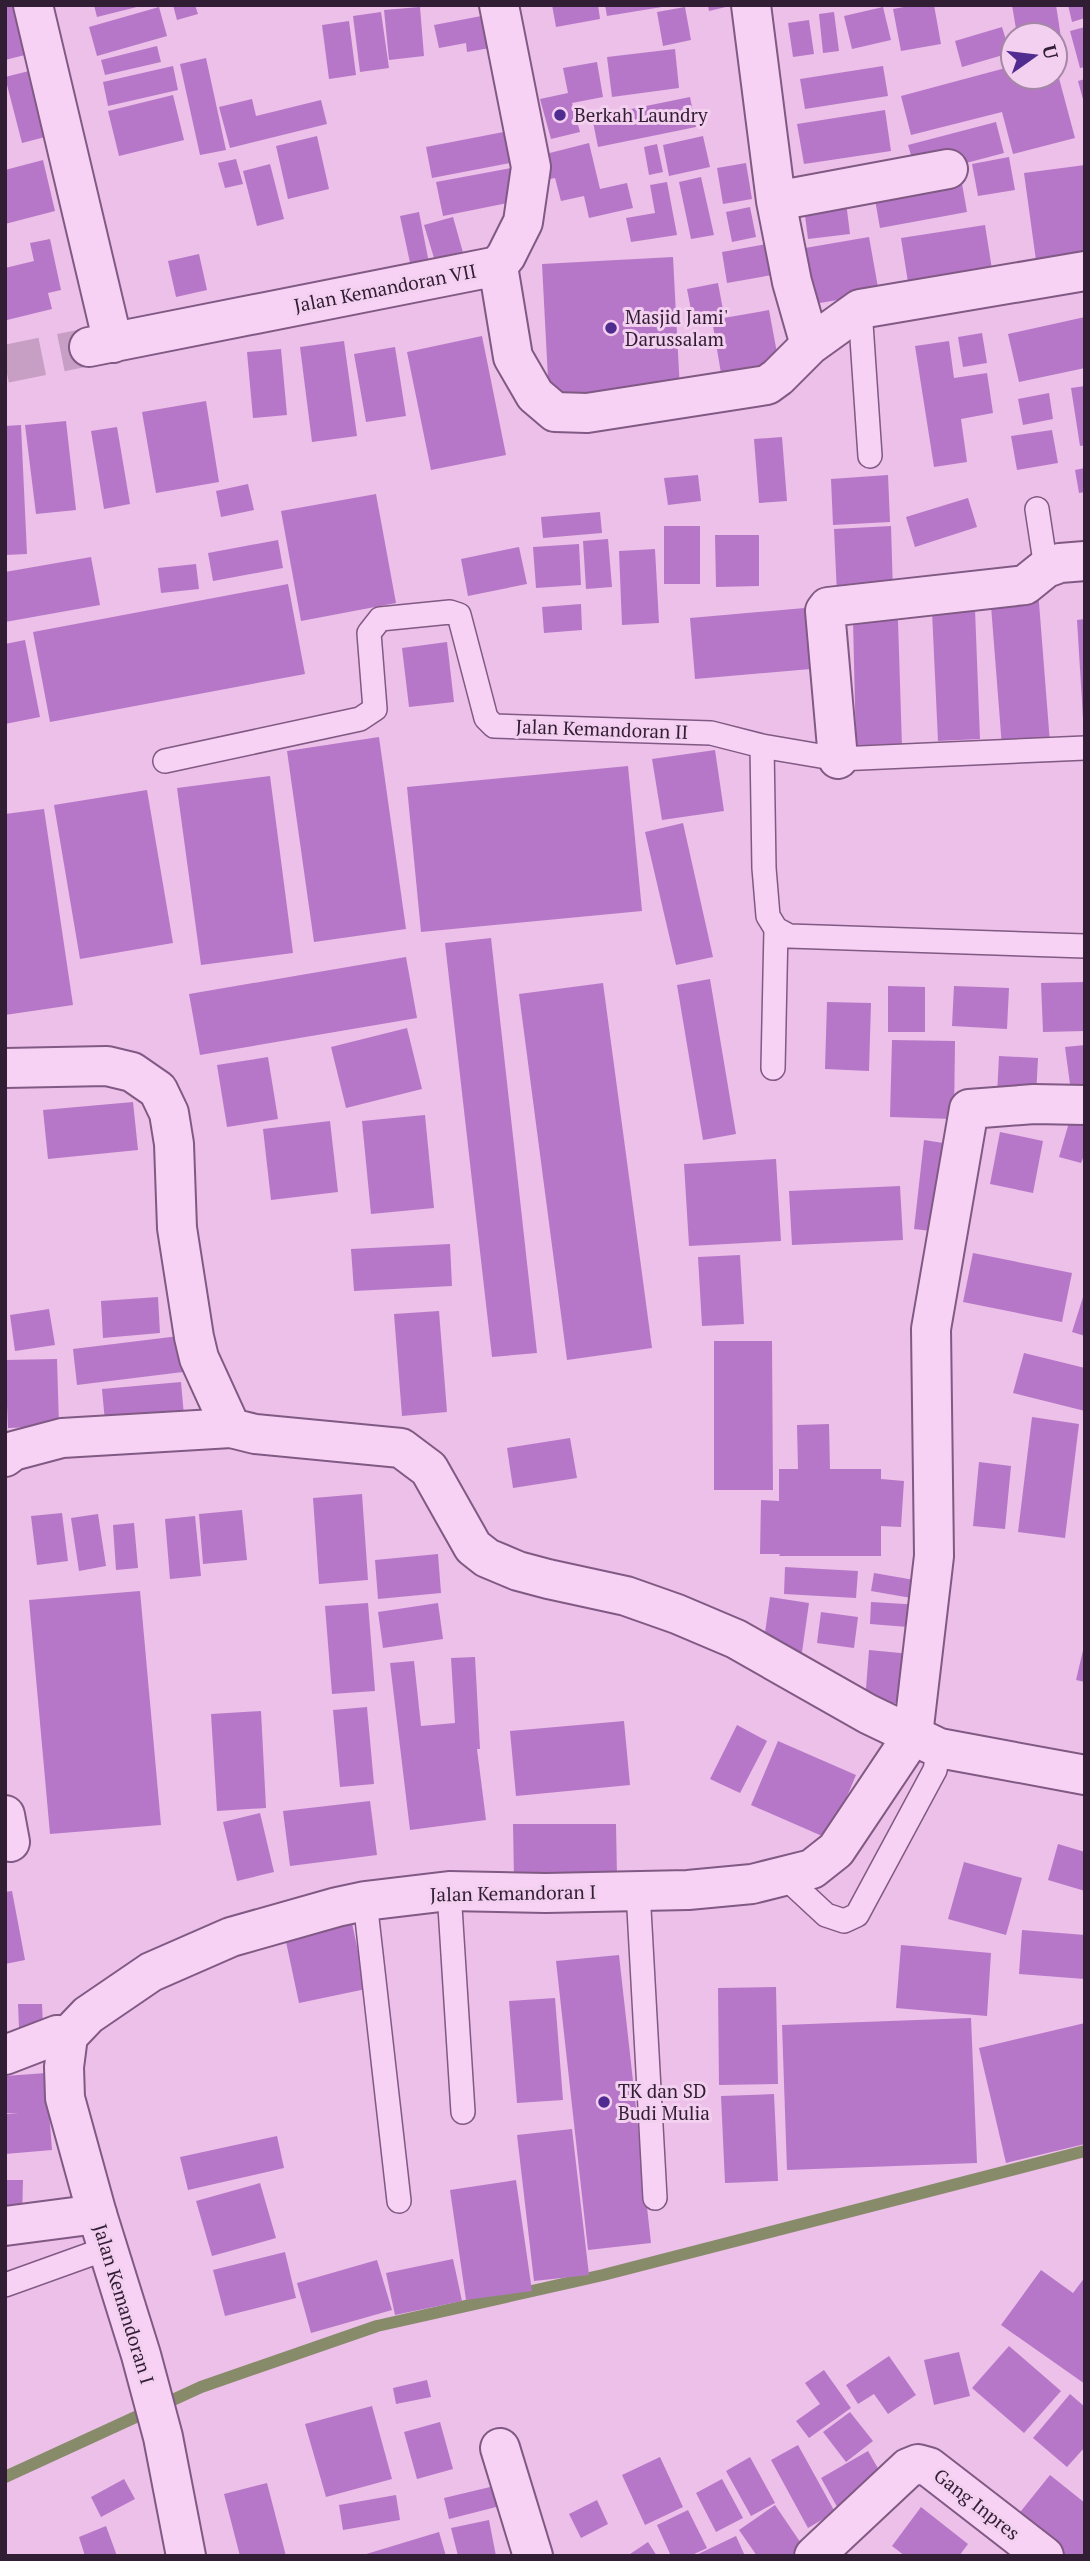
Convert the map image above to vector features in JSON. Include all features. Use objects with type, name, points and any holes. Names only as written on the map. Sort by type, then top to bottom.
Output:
[{"type":"street","name":"Jalan Kemandoran VII","points":[[33,5],[101,345],[498,266],[523,222],[531,167],[499,5]]},
{"type":"street","points":[[751,5],[776,201],[792,282],[810,345]]},
{"type":"street","points":[[776,201],[948,169]]},
{"type":"street","points":[[498,266],[513,356],[535,395],[555,412],[587,413],[767,385],[810,345],[860,309],[1085,271]]},
{"type":"street","points":[[838,759],[825,611],[828,607],[1025,585],[1046,568],[1085,561]]},
{"type":"street","points":[[5,1068],[107,1066],[132,1072],[158,1090],[169,1114],[174,1144],[177,1227],[199,1358],[231,1428]]},
{"type":"street","points":[[926,1742],[934,1556],[931,1329],[969,1109],[1034,1104],[1085,1105]]},
{"type":"street","points":[[5,1457],[13,1451],[62,1438],[231,1428],[255,1434],[401,1448],[429,1469],[473,1546],[488,1558],[538,1577],[626,1596],[677,1614],[736,1639],[868,1714],[926,1742],[1085,1775]]},
{"type":"street","name":"Jalan Kemandoran I","points":[[186,2556],[163,2437],[65,2098],[64,2067],[68,2036],[88,2015],[151,1972],[231,1937],[365,1901],[449,1891],[546,1893],[701,1889],[752,1884],[812,1868],[836,1850],[926,1742]]},
{"type":"street","points":[[5,2054],[57,2035],[68,2036]]},
{"type":"street","points":[[5,2226],[102,2231]]},
{"type":"street","points":[[500,2448],[533,2556]]},
{"type":"street","name":"Gang Inpres","points":[[814,2556],[908,2468],[918,2465],[929,2467],[1044,2556]]},
{"type":"lane","points":[[860,309],[870,456]]},
{"type":"lane","points":[[1037,509],[1046,568]]},
{"type":"lane","name":"Jalan Kemandoran II","points":[[165,761],[360,719],[375,709],[369,632],[380,619],[450,612],[458,615],[463,626],[490,725],[711,733],[762,746],[838,759],[1085,748]]},
{"type":"lane","points":[[762,746],[764,868],[768,916],[776,929],[789,936],[1085,946]]},
{"type":"lane","points":[[773,1068],[776,929]]},
{"type":"lane","points":[[785,1877],[826,1914],[844,1921],[857,1915],[935,1770],[926,1742]]},
{"type":"lane","points":[[449,1891],[463,2112]]},
{"type":"lane","points":[[638,1891],[655,2198]]},
{"type":"lane","points":[[365,1901],[399,2201]]},
{"type":"lane","points":[[5,2286],[102,2231]]},
{"type":"building","points":[[5,5],[13,5],[25,55],[5,60]]},
{"type":"building","points":[[94,5],[140,5],[141,6],[97,17]]},
{"type":"building","points":[[173,5],[195,5],[198,14],[177,20]]},
{"type":"building","points":[[552,5],[598,5],[600,19],[556,27]]},
{"type":"building","points":[[605,5],[662,5],[662,7],[607,16]]},
{"type":"building","points":[[708,5],[730,5],[730,6],[709,11]]},
{"type":"building","points":[[934,5],[941,44],[901,51],[893,9]]},
{"type":"building","points":[[1012,5],[1056,5],[1058,21],[1015,21]]},
{"type":"building","points":[[1068,5],[1085,5],[1085,18],[1072,22]]},
{"type":"building","points":[[159,7],[167,36],[97,56],[89,27]]},
{"type":"building","points":[[420,7],[424,56],[389,60],[384,10]]},
{"type":"building","points":[[685,7],[691,40],[663,46],[657,12]]},
{"type":"building","points":[[883,7],[891,40],[852,49],[844,16]]},
{"type":"building","points":[[381,12],[389,68],[360,72],[353,16]]},
{"type":"building","points":[[834,12],[839,51],[823,53],[819,14]]},
{"type":"building","points":[[492,14],[490,48],[467,52],[466,43],[439,48],[434,25]]},
{"type":"building","points":[[809,20],[814,54],[793,57],[788,23]]},
{"type":"building","points":[[349,21],[356,75],[329,79],[322,25]]},
{"type":"building","points":[[1085,27],[1085,67],[1080,68],[1070,31]]},
{"type":"building","points":[[999,28],[999,56],[962,67],[955,41]]},
{"type":"building","points":[[157,46],[161,62],[105,75],[101,60]]},
{"type":"building","points":[[675,49],[679,88],[612,97],[607,57]]},
{"type":"building","points":[[206,58],[226,150],[200,155],[180,64]]},
{"type":"building","points":[[597,62],[603,97],[572,103],[580,132],[551,139],[540,99],[568,93],[563,68]]},
{"type":"building","points":[[173,66],[178,90],[108,106],[103,82]]},
{"type":"building","points":[[883,66],[888,96],[805,109],[800,79]]},
{"type":"building","points":[[999,70],[999,91],[1062,91],[1075,138],[1013,154],[1002,112],[911,135],[901,96]]},
{"type":"building","points":[[29,71],[45,137],[22,143],[5,77]]},
{"type":"building","points":[[1085,79],[1085,103],[1084,103],[1078,81]]},
{"type":"building","points":[[173,95],[184,140],[119,156],[108,111]]},
{"type":"building","points":[[690,97],[696,127],[598,147],[592,117]]},
{"type":"building","points":[[252,99],[256,116],[321,100],[327,124],[230,148],[219,107]]},
{"type":"building","points":[[885,110],[891,151],[804,164],[797,124]]},
{"type":"building","points":[[996,122],[1004,153],[917,176],[908,145]]},
{"type":"building","points":[[514,130],[520,161],[432,178],[426,147]]},
{"type":"building","points":[[317,136],[329,189],[288,199],[276,146]]},
{"type":"building","points":[[703,136],[710,167],[669,176],[663,145]]},
{"type":"building","points":[[589,143],[600,189],[627,183],[633,208],[589,218],[584,196],[561,201],[555,178],[540,181],[534,157]]},
{"type":"building","points":[[657,144],[663,172],[649,175],[644,147]]},
{"type":"building","points":[[1009,157],[1015,190],[978,196],[972,164]]},
{"type":"building","points":[[236,159],[243,184],[225,188],[218,163]]},
{"type":"building","points":[[43,160],[55,211],[5,224],[5,170]]},
{"type":"building","points":[[746,163],[752,199],[723,204],[717,168]]},
{"type":"building","points":[[270,164],[284,219],[257,226],[243,171]]},
{"type":"building","points":[[1085,165],[1085,268],[1038,275],[1024,173]]},
{"type":"building","points":[[511,168],[518,201],[443,216],[436,182]]},
{"type":"building","points":[[701,177],[714,235],[691,239],[679,182]]},
{"type":"building","points":[[961,178],[967,212],[880,228],[874,194]]},
{"type":"building","points":[[667,182],[677,235],[631,242],[626,218],[655,213],[650,185]]},
{"type":"building","points":[[845,194],[850,234],[808,239],[803,200]]},
{"type":"building","points":[[750,207],[756,237],[732,242],[726,212]]},
{"type":"building","points":[[419,212],[430,268],[412,272],[400,216]]},
{"type":"building","points":[[453,217],[466,263],[438,271],[424,225]]},
{"type":"building","points":[[985,225],[994,282],[910,295],[901,238]]},
{"type":"building","points":[[869,237],[879,293],[814,304],[805,248]]},
{"type":"building","points":[[50,239],[61,290],[48,293],[52,309],[7,320],[5,268],[34,261],[30,243]]},
{"type":"building","points":[[772,243],[778,274],[727,283],[722,252]]},
{"type":"building","points":[[199,254],[207,290],[176,297],[168,261]]},
{"type":"building","name":"Masjid Jami' Darussalam","points":[[673,257],[680,391],[549,398],[542,264]]},
{"type":"building","points":[[718,283],[724,315],[693,320],[687,289]]},
{"type":"building","points":[[769,310],[780,369],[722,379],[712,320]]},
{"type":"building","points":[[1085,317],[1085,368],[1019,382],[1008,334]]},
{"type":"building","points":[[982,333],[987,363],[963,367],[958,337]]},
{"type":"building","points":[[482,336],[506,455],[431,470],[407,352]]},
{"type":"building","points":[[344,341],[357,436],[312,442],[300,347]]},
{"type":"building","points":[[949,341],[954,378],[987,373],[993,413],[961,419],[967,462],[934,467],[915,346]]},
{"type":"building","points":[[395,347],[406,416],[366,422],[354,354]]},
{"type":"building","points":[[281,349],[287,415],[253,418],[247,352]]},
{"type":"building","points":[[1085,386],[1085,445],[1080,446],[1071,388]]},
{"type":"building","points":[[1049,393],[1053,419],[1023,425],[1018,399]]},
{"type":"building","points":[[206,401],[219,482],[156,493],[142,412]]},
{"type":"building","points":[[66,421],[76,510],[36,514],[25,425]]},
{"type":"building","points":[[21,425],[27,554],[5,555],[5,426]]},
{"type":"building","points":[[117,427],[130,504],[104,509],[91,431]]},
{"type":"building","points":[[1052,430],[1058,463],[1017,470],[1011,436]]},
{"type":"building","points":[[782,437],[787,501],[759,503],[754,439]]},
{"type":"building","points":[[1085,468],[1085,492],[1079,493],[1075,470]]},
{"type":"building","points":[[698,475],[701,501],[668,505],[664,478]]},
{"type":"building","points":[[888,475],[890,522],[833,525],[831,479]]},
{"type":"building","points":[[248,484],[254,510],[221,517],[216,491]]},
{"type":"building","points":[[376,494],[396,603],[301,621],[281,511]]},
{"type":"building","points":[[968,498],[977,527],[915,547],[906,517]]},
{"type":"building","points":[[600,512],[602,533],[543,538],[541,517]]},
{"type":"building","points":[[664,526],[700,526],[700,584],[664,584]]},
{"type":"building","points":[[891,526],[893,593],[837,595],[834,529]]},
{"type":"building","points":[[715,535],[759,535],[759,586],[716,587]]},
{"type":"building","points":[[608,539],[612,587],[586,589],[583,541]]},
{"type":"building","points":[[278,540],[283,568],[213,581],[208,553]]},
{"type":"building","points":[[579,544],[581,585],[536,588],[533,547]]},
{"type":"building","points":[[519,547],[527,584],[468,596],[461,559]]},
{"type":"building","points":[[655,549],[659,623],[622,625],[619,551]]},
{"type":"building","points":[[91,557],[100,605],[5,622],[5,572]]},
{"type":"building","points":[[196,564],[199,589],[161,593],[158,568]]},
{"type":"building","points":[[288,584],[305,674],[50,722],[33,632]]},
{"type":"building","points":[[1038,590],[1050,743],[1002,747],[990,593]]},
{"type":"building","points":[[581,604],[582,630],[544,633],[542,607]]},
{"type":"building","points":[[816,607],[822,668],[695,679],[690,618]]},
{"type":"building","points":[[975,609],[980,739],[938,741],[932,611]]},
{"type":"building","points":[[1085,619],[1085,718],[1083,718],[1077,620]]},
{"type":"building","points":[[898,620],[902,747],[856,748],[853,621]]},
{"type":"building","points":[[25,640],[40,717],[5,724],[5,644]]},
{"type":"building","points":[[447,642],[454,702],[409,707],[402,648]]},
{"type":"building","points":[[379,737],[406,929],[314,942],[287,751]]},
{"type":"building","points":[[715,750],[724,811],[662,820],[652,759]]},
{"type":"building","points":[[628,766],[642,911],[421,932],[407,787]]},
{"type":"building","points":[[270,776],[293,953],[201,965],[177,788]]},
{"type":"building","points":[[147,790],[173,943],[80,959],[54,805]]},
{"type":"building","points":[[44,809],[73,1005],[5,1015],[5,814]]},
{"type":"building","points":[[683,823],[713,957],[676,965],[645,832]]},
{"type":"building","points":[[491,938],[537,1353],[492,1357],[445,943]]},
{"type":"building","points":[[406,957],[417,1018],[200,1055],[189,994]]},
{"type":"building","points":[[710,979],[736,1134],[703,1140],[677,985]]},
{"type":"building","points":[[1085,982],[1085,1031],[1043,1032],[1041,983]]},
{"type":"building","points":[[603,983],[652,1348],[567,1360],[519,994]]},
{"type":"building","points":[[888,986],[925,987],[925,1032],[888,1032]]},
{"type":"building","points":[[954,986],[1009,988],[1007,1029],[952,1026]]},
{"type":"building","points":[[827,1002],[871,1003],[869,1071],[825,1069]]},
{"type":"building","points":[[407,1028],[422,1089],[346,1108],[331,1047]]},
{"type":"building","points":[[892,1040],[955,1041],[954,1119],[890,1117]]},
{"type":"building","points":[[1085,1045],[1085,1098],[1072,1099],[1065,1047]]},
{"type":"building","points":[[999,1056],[1038,1058],[1036,1097],[997,1095]]},
{"type":"building","points":[[268,1057],[278,1119],[227,1127],[217,1065]]},
{"type":"building","points":[[133,1102],[138,1150],[48,1159],[43,1110]]},
{"type":"building","points":[[425,1115],[434,1208],[371,1214],[362,1121]]},
{"type":"building","points":[[1070,1119],[1085,1123],[1085,1153],[1081,1163],[1059,1157]]},
{"type":"building","points":[[330,1121],[338,1192],[271,1200],[263,1129]]},
{"type":"building","points":[[1000,1132],[1043,1141],[1033,1193],[990,1184]]},
{"type":"building","points":[[924,1140],[950,1144],[940,1232],[914,1229]]},
{"type":"building","points":[[776,1159],[781,1241],[689,1246],[684,1164]]},
{"type":"building","points":[[900,1186],[903,1240],[792,1245],[789,1191]]},
{"type":"building","points":[[450,1244],[452,1286],[354,1291],[351,1249]]},
{"type":"building","points":[[973,1253],[1072,1273],[1062,1322],[963,1302]]},
{"type":"building","points":[[740,1255],[744,1324],[702,1326],[698,1257]]},
{"type":"building","points":[[1085,1294],[1085,1336],[1072,1332]]},
{"type":"building","points":[[158,1297],[160,1333],[103,1338],[101,1301]]},
{"type":"building","points":[[49,1309],[55,1345],[15,1351],[10,1315]]},
{"type":"building","points":[[439,1311],[447,1412],[402,1416],[394,1314]]},
{"type":"building","points":[[179,1336],[183,1372],[77,1385],[73,1349]]},
{"type":"building","points":[[714,1341],[772,1341],[773,1490],[714,1490]]},
{"type":"building","points":[[1024,1353],[1085,1368],[1085,1411],[1013,1393]]},
{"type":"building","points":[[57,1359],[59,1426],[8,1428],[5,1360]]},
{"type":"building","points":[[181,1382],[184,1416],[105,1422],[102,1389]]},
{"type":"building","points":[[1032,1417],[1079,1424],[1065,1538],[1018,1532]]},
{"type":"building","points":[[829,1424],[830,1469],[881,1469],[881,1479],[904,1481],[901,1527],[881,1526],[881,1556],[760,1554],[761,1500],[779,1501],[779,1469],[798,1469],[797,1425]]},
{"type":"building","points":[[570,1438],[577,1478],[513,1488],[507,1448]]},
{"type":"building","points":[[979,1462],[1011,1466],[1005,1529],[973,1526]]},
{"type":"building","points":[[362,1494],[368,1580],[319,1584],[313,1498]]},
{"type":"building","points":[[242,1510],[247,1560],[203,1564],[199,1514]]},
{"type":"building","points":[[62,1513],[68,1561],[37,1565],[31,1516]]},
{"type":"building","points":[[98,1514],[106,1566],[79,1571],[71,1518]]},
{"type":"building","points":[[195,1516],[201,1576],[170,1579],[165,1519]]},
{"type":"building","points":[[134,1523],[138,1568],[116,1570],[113,1525]]},
{"type":"building","points":[[438,1554],[441,1593],[378,1599],[375,1560]]},
{"type":"building","points":[[785,1567],[858,1571],[856,1598],[784,1594]]},
{"type":"building","points":[[874,1573],[920,1581],[917,1599],[871,1591]]},
{"type":"building","points":[[140,1591],[161,1825],[50,1834],[29,1600]]},
{"type":"building","points":[[770,1597],[809,1603],[802,1652],[763,1647]]},
{"type":"building","points":[[871,1602],[922,1605],[921,1628],[870,1624]]},
{"type":"building","points":[[368,1603],[375,1691],[332,1694],[325,1606]]},
{"type":"building","points":[[438,1603],[443,1639],[383,1648],[378,1612]]},
{"type":"building","points":[[821,1612],[858,1617],[854,1648],[817,1643]]},
{"type":"building","points":[[1085,1647],[1085,1682],[1076,1680]]},
{"type":"building","points":[[869,1650],[911,1654],[908,1704],[865,1701]]},
{"type":"building","points":[[475,1657],[480,1749],[477,1749],[486,1820],[410,1830],[390,1663],[414,1661],[421,1726],[455,1723],[451,1658]]},
{"type":"building","points":[[367,1707],[374,1784],[340,1787],[333,1710]]},
{"type":"building","points":[[261,1711],[266,1808],[217,1811],[211,1714]]},
{"type":"building","points":[[624,1721],[630,1785],[516,1796],[510,1731]]},
{"type":"building","points":[[737,1725],[767,1741],[740,1793],[710,1779]]},
{"type":"building","points":[[778,1741],[856,1775],[829,1839],[751,1805]]},
{"type":"building","points":[[370,1801],[377,1855],[290,1866],[283,1811]]},
{"type":"building","points":[[260,1813],[274,1872],[237,1881],[223,1822]]},
{"type":"building","points":[[513,1824],[616,1824],[617,1877],[514,1878]]},
{"type":"building","points":[[1058,1844],[1085,1852],[1085,1891],[1048,1880]]},
{"type":"building","points":[[964,1862],[1022,1878],[1006,1935],[948,1919]]},
{"type":"building","points":[[12,1891],[25,1960],[5,1964],[5,1892]]},
{"type":"building","points":[[352,1923],[366,1989],[299,2003],[285,1937]]},
{"type":"building","points":[[1022,1930],[1085,1935],[1085,1979],[1019,1974]]},
{"type":"building","points":[[901,1945],[991,1953],[987,2016],[896,2008]]},
{"type":"building","name":"TK dan SD Budi Mulia","points":[[619,1955],[651,2243],[588,2250],[556,1961]]},
{"type":"building","points":[[776,1987],[778,2084],[719,2085],[718,1988]]},
{"type":"building","points":[[555,1998],[563,2100],[517,2103],[509,2001]]},
{"type":"building","points":[[18,2004],[42,2004],[43,2026],[19,2028]]},
{"type":"building","points":[[971,2018],[977,2163],[787,2170],[782,2025]]},
{"type":"building","points":[[1085,2023],[1085,2144],[1006,2163],[979,2048]]},
{"type":"building","points":[[46,2073],[52,2150],[5,2154],[5,2114],[19,2113],[5,2113],[5,2076]]},
{"type":"building","points":[[774,2094],[778,2181],[725,2183],[721,2096]]},
{"type":"building","points":[[572,2129],[589,2275],[534,2281],[517,2135]]},
{"type":"building","points":[[277,2136],[284,2168],[188,2190],[180,2157]]},
{"type":"building","points":[[5,2180],[23,2180],[22,2219],[5,2219]]},
{"type":"building","points":[[516,2180],[532,2291],[466,2300],[450,2190]]},
{"type":"building","points":[[260,2183],[276,2238],[212,2256],[196,2201]]},
{"type":"building","points":[[285,2252],[296,2298],[225,2316],[213,2270]]},
{"type":"building","points":[[453,2259],[462,2301],[395,2315],[386,2273]]},
{"type":"building","points":[[377,2260],[392,2310],[311,2333],[297,2283]]},
{"type":"building","points":[[1041,2270],[1073,2293],[1085,2277],[1085,2384],[1001,2325]]},
{"type":"building","points":[[1009,2346],[1061,2391],[1024,2433],[972,2388]]},
{"type":"building","points":[[959,2352],[970,2396],[934,2405],[924,2360]]},
{"type":"building","points":[[889,2356],[916,2395],[888,2414],[874,2394],[858,2404],[846,2385]]},
{"type":"building","points":[[824,2370],[851,2408],[809,2438],[796,2421],[820,2404],[805,2383]]},
{"type":"building","points":[[427,2380],[431,2397],[396,2404],[393,2388]]},
{"type":"building","points":[[1070,2394],[1085,2407],[1085,2447],[1067,2467],[1033,2438]]},
{"type":"building","points":[[372,2406],[392,2479],[326,2497],[305,2424]]},
{"type":"building","points":[[850,2412],[873,2441],[846,2462],[823,2432]]},
{"type":"building","points":[[440,2422],[453,2469],[417,2479],[404,2432]]},
{"type":"building","points":[[798,2445],[835,2512],[808,2528],[771,2460]]},
{"type":"building","points":[[868,2451],[887,2484],[840,2512],[821,2478]]},
{"type":"building","points":[[660,2457],[683,2507],[645,2525],[622,2475]]},
{"type":"building","points":[[750,2457],[775,2503],[751,2516],[726,2471]]},
{"type":"building","points":[[1050,2475],[1085,2503],[1085,2556],[1066,2556],[1017,2516]]},
{"type":"building","points":[[124,2479],[135,2499],[101,2517],[91,2497]]},
{"type":"building","points":[[722,2479],[743,2518],[716,2532],[696,2493]]},
{"type":"building","points":[[267,2483],[286,2556],[240,2556],[224,2494]]},
{"type":"building","points":[[507,2483],[512,2503],[449,2519],[444,2498]]},
{"type":"building","points":[[396,2495],[400,2520],[343,2530],[339,2505]]},
{"type":"building","points":[[597,2500],[608,2524],[581,2538],[569,2514]]},
{"type":"building","points":[[775,2505],[808,2556],[757,2556],[739,2530]]},
{"type":"building","points":[[921,2507],[968,2544],[959,2556],[905,2556],[892,2546]]},
{"type":"building","points":[[688,2510],[707,2548],[690,2556],[671,2556],[657,2525]]},
{"type":"building","points":[[489,2520],[496,2556],[458,2556],[451,2528]]},
{"type":"building","points":[[106,2526],[117,2556],[85,2556],[79,2537]]},
{"type":"building","points":[[439,2532],[446,2556],[363,2556],[363,2555]]},
{"type":"building","points":[[736,2536],[745,2556],[694,2556]]},
{"type":"building","points":[[648,2542],[657,2556],[627,2556]]},
{"type":"waterway","points":[[5,2477],[201,2387],[377,2326],[603,2275],[1085,2151]]},
{"type":"tunnel","points":[[5,364],[89,347]]},
{"type":"place","name":"Berkah Laundry","points":[[560,115]]},
{"type":"place","name":"Masjid Jami' Darussalam","points":[[611,328]]},
{"type":"place","name":"TK dan SD Budi Mulia","points":[[604,2102]]}]
